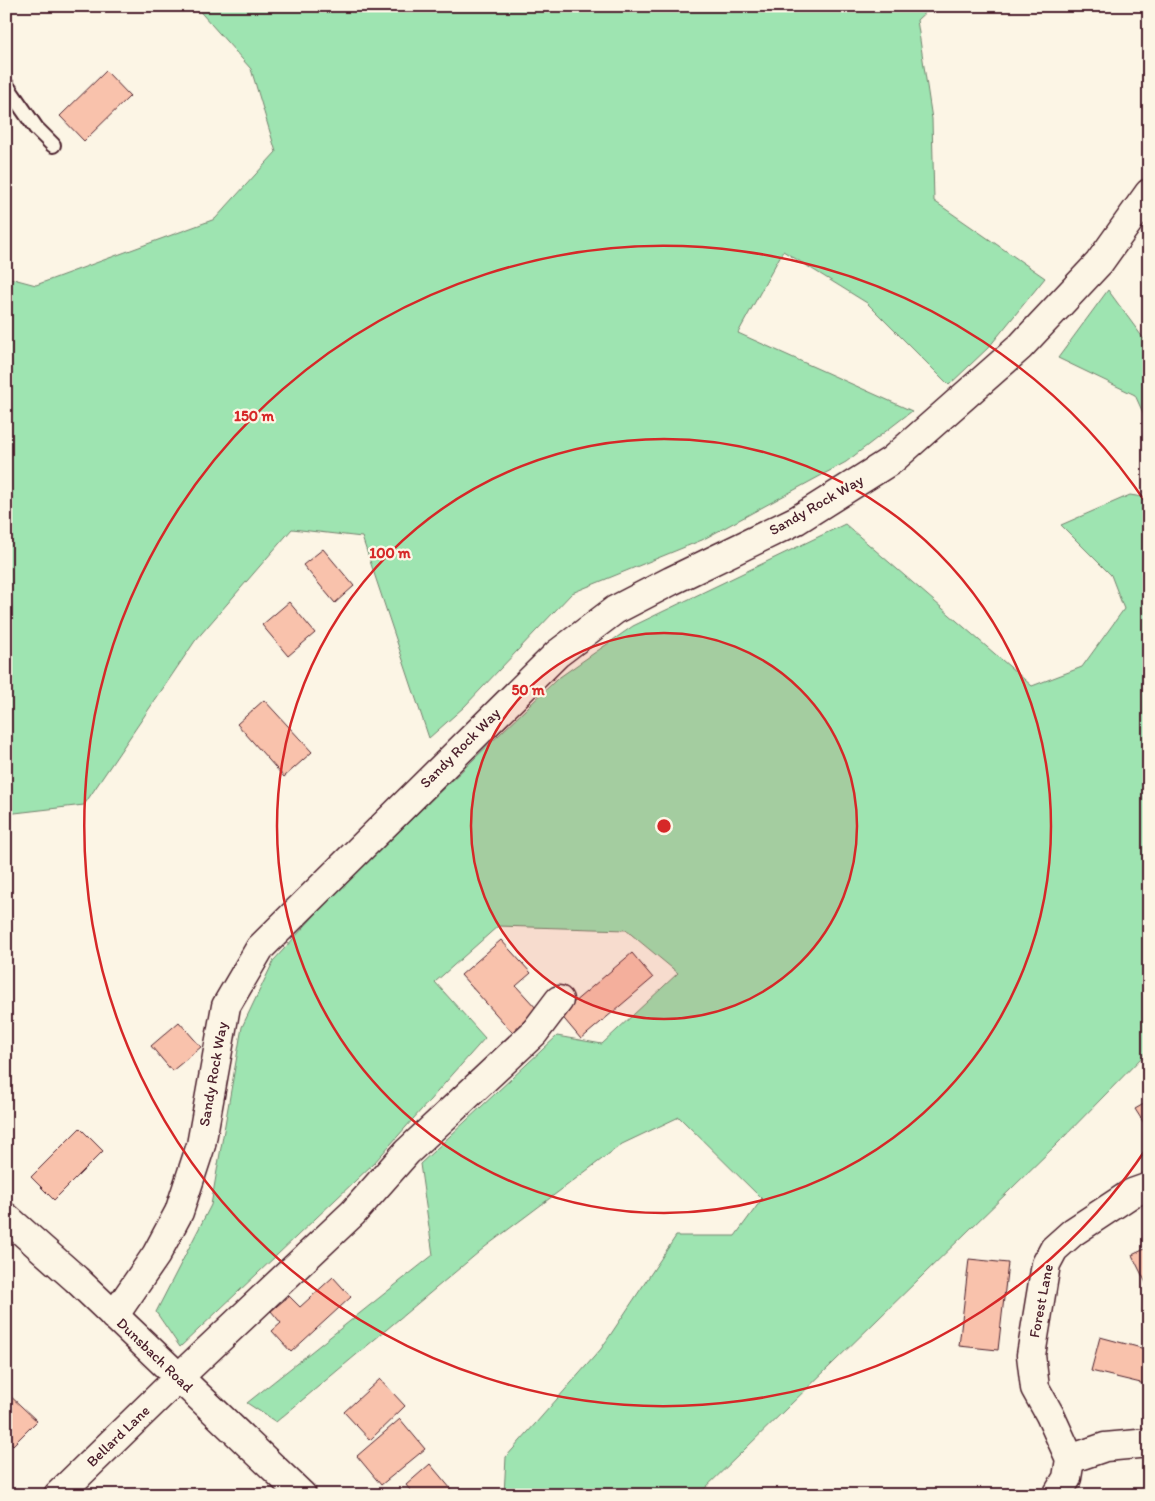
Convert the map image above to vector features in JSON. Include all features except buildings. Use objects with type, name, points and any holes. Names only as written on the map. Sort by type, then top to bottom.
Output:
[{"type":"street","name":"Sandy Rock Way","points":[[114,1316],[156,1255],[179,1212],[201,1145],[226,1006],[260,948],[556,654],[615,610],[798,520],[892,460],[1020,347],[1099,263],[1149,193]]},
{"type":"street","name":"Bellard Lane","points":[[58,1495],[178,1378],[353,1213],[407,1152],[534,1033],[559,1000]]},
{"type":"street","name":"Forest Lane","points":[[1070,1459],[1050,1414],[1035,1388],[1031,1355],[1046,1264],[1054,1249],[1073,1232],[1132,1193],[1149,1187]]},
{"type":"street","name":"Dunsbach Road","points":[[6,1217],[114,1316],[302,1495]]},
{"type":"street","points":[[1057,1495],[1067,1478],[1070,1459],[1105,1447],[1149,1443]]},
{"type":"lane","points":[[6,85],[36,128],[53,145]]},
{"type":"green space","points":[[195,6],[932,6],[917,20],[932,119],[934,201],[1045,278],[989,347],[949,385],[867,303],[783,251],[738,333],[912,411],[846,462],[702,540],[572,593],[464,707],[429,738],[362,537],[292,529],[195,641],[84,805],[6,814],[6,277],[36,285],[215,219],[276,152],[251,69]]},
{"type":"green space","points":[[1108,290],[1149,346],[1149,426],[1135,395],[1058,358]]},
{"type":"green space","points":[[1130,495],[1149,498],[1149,1050],[1057,1144],[698,1495],[504,1495],[506,1457],[601,1349],[676,1236],[735,1236],[762,1199],[679,1117],[622,1144],[485,1247],[276,1422],[247,1403],[433,1255],[420,1164],[557,1036],[602,1044],[678,973],[626,930],[498,926],[435,982],[485,1038],[374,1163],[180,1347],[156,1312],[211,1205],[242,1027],[274,960],[334,894],[557,679],[633,626],[845,524],[1032,686],[1082,667],[1124,609],[1111,575],[1061,525]]}]
